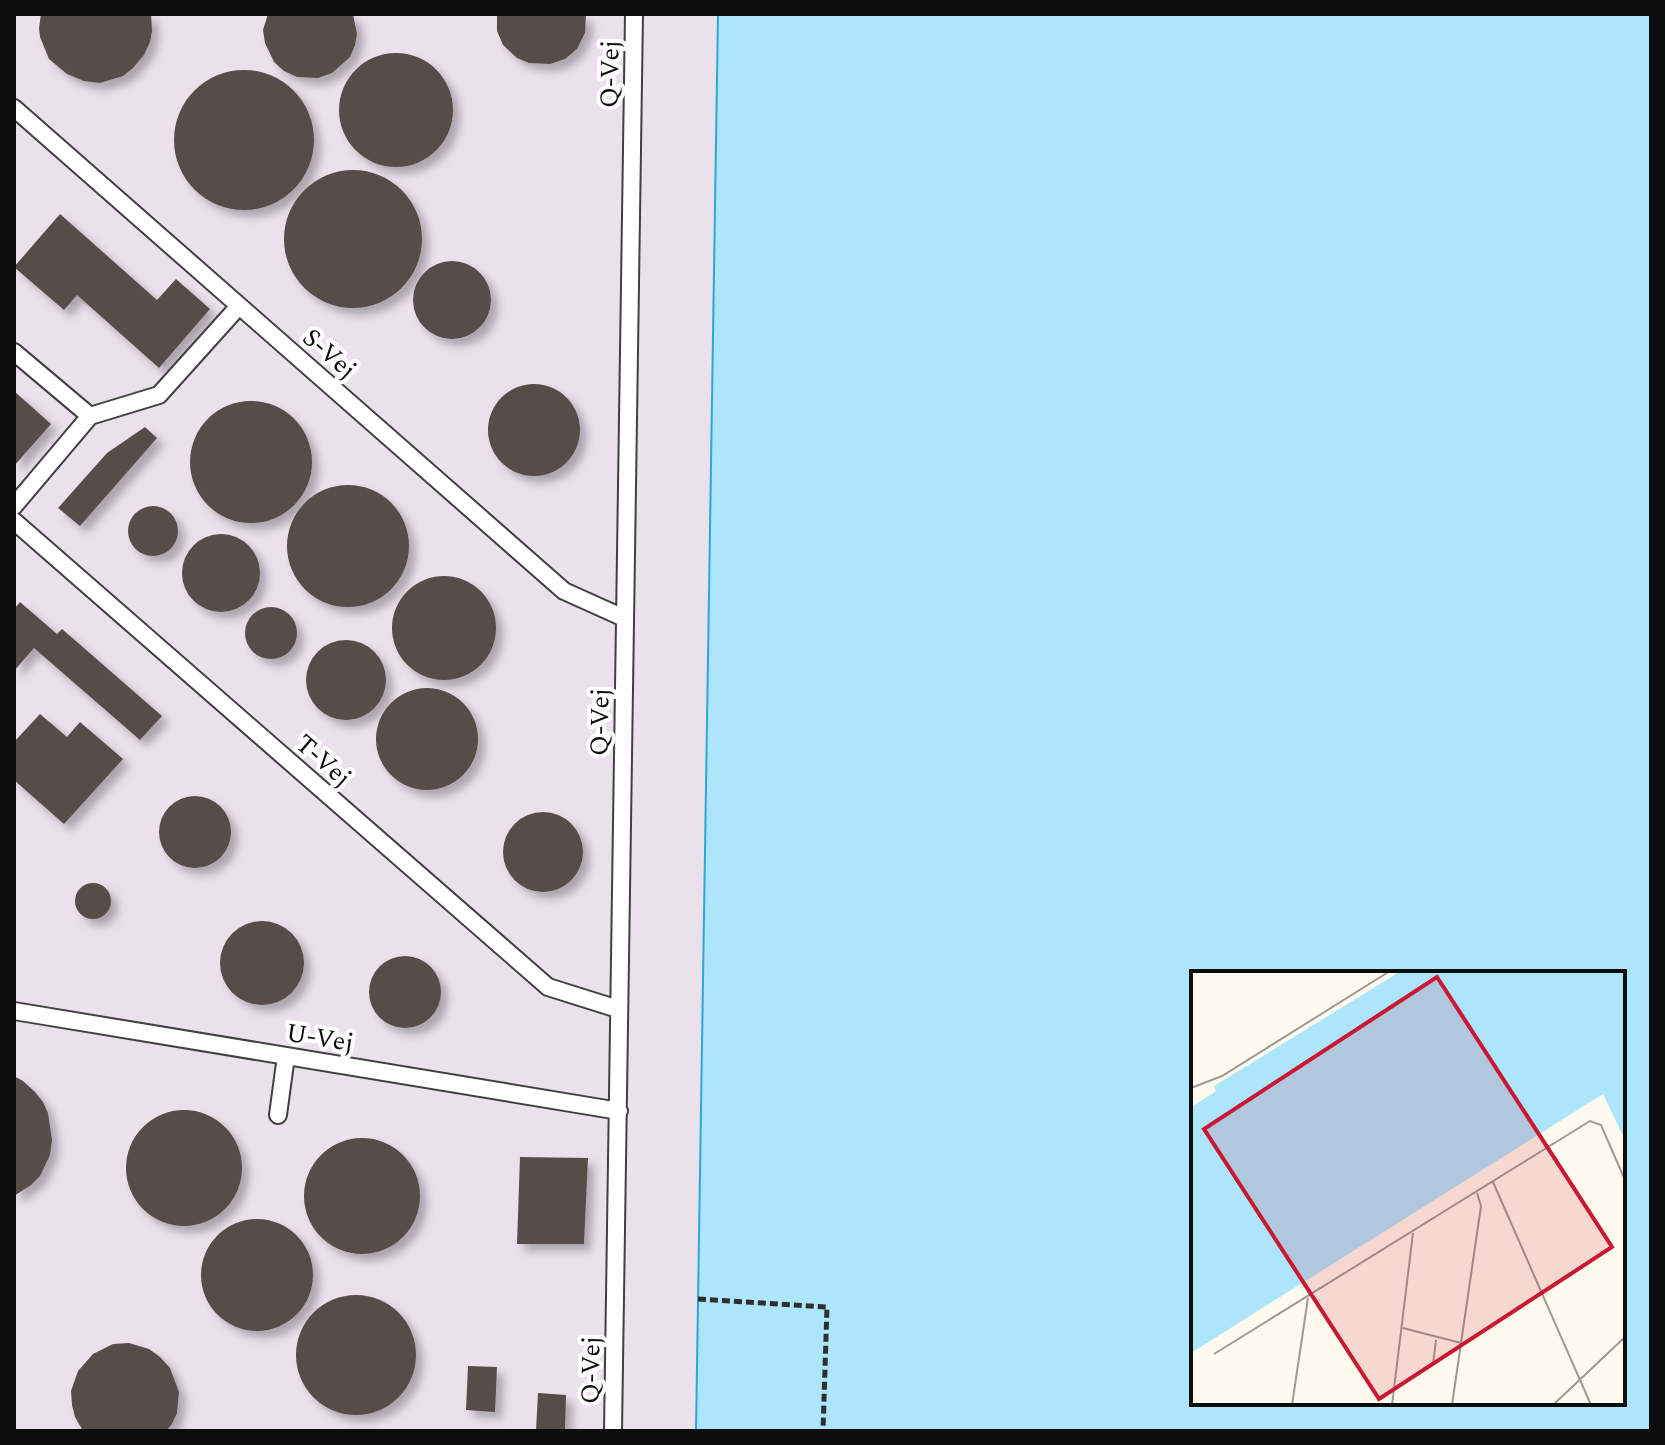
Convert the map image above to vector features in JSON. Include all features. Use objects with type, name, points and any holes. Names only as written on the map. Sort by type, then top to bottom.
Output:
[{"type":"lane","name":"Q-Vej","points":[[613,1431],[634,14]]},
{"type":"lane","name":"S-Vej","points":[[14,108],[564,591],[624,618]]},
{"type":"lane","points":[[14,506],[90,416],[159,395],[239,306]]},
{"type":"lane","points":[[14,352],[90,416]]},
{"type":"lane","name":"T-Vej","points":[[14,521],[548,987],[618,1009]]},
{"type":"lane","name":"U-Vej","points":[[14,1011],[619,1111]]},
{"type":"lane","points":[[278,1115],[286,1056]]},
{"type":"path","points":[[698,1299],[827,1307],[823,1431]]},
{"type":"shaded area","points":[[14,14],[718,14],[696,1431],[14,1431]]},
{"type":"water","points":[[718,14],[1651,14],[1651,1431],[696,1431]]},
{"type":"building","points":[[41,14],[151,14],[150,42],[144,55],[123,76],[100,83],[84,81],[67,74],[49,59],[40,37]]},
{"type":"building","points":[[268,14],[353,14],[357,34],[350,57],[332,73],[318,78],[297,77],[284,71],[274,62],[265,43],[263,30]]},
{"type":"building","points":[[497,14],[586,14],[585,33],[577,49],[565,59],[550,64],[529,63],[517,58],[503,45],[497,31]]},
{"type":"building","points":[[396,53],[418,58],[436,70],[448,88],[453,110],[448,132],[436,150],[418,162],[396,167],[374,162],[356,150],[344,132],[339,110],[344,88],[356,70],[374,58]]},
{"type":"building","points":[[244,70],[271,75],[293,91],[309,113],[314,140],[309,167],[293,189],[271,205],[244,210],[217,205],[195,189],[179,167],[174,140],[179,113],[195,91],[217,75]]},
{"type":"building","points":[[353,170],[380,175],[402,190],[417,212],[422,239],[417,266],[402,288],[380,303],[353,308],[326,303],[304,288],[289,266],[284,239],[289,212],[304,190],[326,175]]},
{"type":"building","points":[[60,214],[157,300],[176,279],[210,309],[159,368],[77,295],[64,310],[14,267]]},
{"type":"building","points":[[452,261],[467,264],[484,278],[491,300],[488,315],[474,332],[452,339],[437,336],[420,322],[413,300],[416,285],[430,268]]},
{"type":"building","points":[[534,384],[552,388],[566,398],[576,412],[580,430],[576,448],[566,462],[552,472],[534,476],[516,472],[502,462],[492,448],[488,430],[492,412],[502,398],[516,388]]},
{"type":"building","points":[[14,391],[51,424],[14,466]]},
{"type":"building","points":[[251,401],[274,406],[294,419],[307,439],[312,462],[307,485],[294,505],[274,518],[251,523],[228,518],[208,505],[195,485],[190,462],[195,439],[208,419],[228,406]]},
{"type":"building","points":[[145,427],[157,438],[80,526],[58,508],[107,453]]},
{"type":"building","points":[[348,485],[371,490],[391,503],[404,523],[409,546],[404,569],[391,589],[371,602],[348,607],[325,602],[305,589],[292,569],[287,546],[292,523],[305,503],[325,490]]},
{"type":"building","points":[[153,506],[171,513],[178,531],[171,549],[153,556],[135,549],[128,531],[135,513]]},
{"type":"building","points":[[221,534],[236,537],[249,545],[257,558],[260,573],[257,588],[249,601],[236,609],[221,612],[206,609],[193,601],[185,588],[182,573],[185,558],[193,545],[206,537]]},
{"type":"building","points":[[444,576],[464,580],[481,591],[492,608],[496,628],[492,648],[481,665],[464,676],[444,680],[424,676],[407,665],[396,648],[392,628],[396,608],[407,591],[424,580]]},
{"type":"building","points":[[20,602],[57,634],[62,629],[162,716],[140,740],[34,648],[14,671],[14,609]]},
{"type":"building","points":[[271,607],[289,615],[297,633],[289,651],[271,659],[253,651],[245,633],[253,615]]},
{"type":"building","points":[[346,640],[361,643],[374,652],[383,665],[386,680],[383,695],[374,708],[361,717],[346,720],[331,717],[318,708],[309,695],[306,680],[309,665],[318,652],[331,643]]},
{"type":"building","points":[[427,688],[446,692],[463,703],[474,720],[478,739],[474,758],[463,775],[446,786],[427,790],[408,786],[391,775],[380,758],[376,739],[380,720],[391,703],[408,692]]},
{"type":"building","points":[[40,714],[67,737],[80,722],[123,759],[64,824],[14,780],[14,742]]},
{"type":"building","points":[[202,796],[221,806],[229,818],[229,846],[221,858],[209,866],[188,868],[169,858],[161,846],[159,825],[169,806],[181,798]]},
{"type":"building","points":[[543,812],[558,815],[571,824],[580,837],[583,852],[580,867],[571,880],[558,889],[543,892],[528,889],[515,880],[506,867],[503,852],[506,837],[515,824],[528,815]]},
{"type":"building","points":[[93,883],[106,888],[111,901],[106,914],[93,919],[80,914],[75,901],[80,888]]},
{"type":"building","points":[[262,921],[278,924],[292,933],[301,947],[304,963],[301,979],[292,993],[278,1002],[262,1005],[246,1002],[232,993],[223,979],[220,963],[223,947],[232,933],[246,924]]},
{"type":"building","points":[[405,956],[425,962],[435,972],[441,992],[435,1012],[425,1022],[405,1028],[385,1022],[375,1012],[369,992],[375,972],[385,962]]},
{"type":"building","points":[[14,1076],[43,1102],[52,1140],[50,1155],[40,1176],[14,1196]]},
{"type":"building","points":[[184,1110],[206,1114],[225,1127],[238,1146],[242,1168],[238,1190],[225,1209],[206,1222],[184,1226],[162,1222],[143,1209],[130,1190],[126,1168],[130,1146],[143,1127],[162,1114]]},
{"type":"building","points":[[362,1138],[384,1142],[403,1155],[416,1174],[420,1196],[416,1218],[403,1237],[384,1250],[362,1254],[340,1250],[321,1237],[308,1218],[304,1196],[308,1174],[321,1155],[340,1142]]},
{"type":"building","points":[[520,1157],[588,1158],[584,1244],[517,1244]]},
{"type":"building","points":[[257,1219],[278,1223],[297,1235],[309,1254],[313,1275],[309,1296],[297,1315],[278,1327],[257,1331],[236,1327],[217,1315],[205,1296],[201,1275],[205,1254],[217,1235],[236,1223]]},
{"type":"building","points":[[356,1295],[379,1299],[399,1312],[412,1332],[416,1355],[412,1378],[399,1398],[379,1411],[356,1415],[333,1411],[313,1398],[300,1378],[296,1355],[300,1332],[313,1312],[333,1299]]},
{"type":"building","points":[[129,1343],[149,1349],[170,1368],[179,1392],[177,1413],[172,1424],[166,1431],[83,1431],[72,1405],[71,1391],[78,1371],[93,1354],[113,1344]]},
{"type":"building","points":[[468,1366],[497,1367],[495,1412],[466,1410]]},
{"type":"building","points":[[538,1393],[566,1395],[565,1431],[536,1431]]}]
